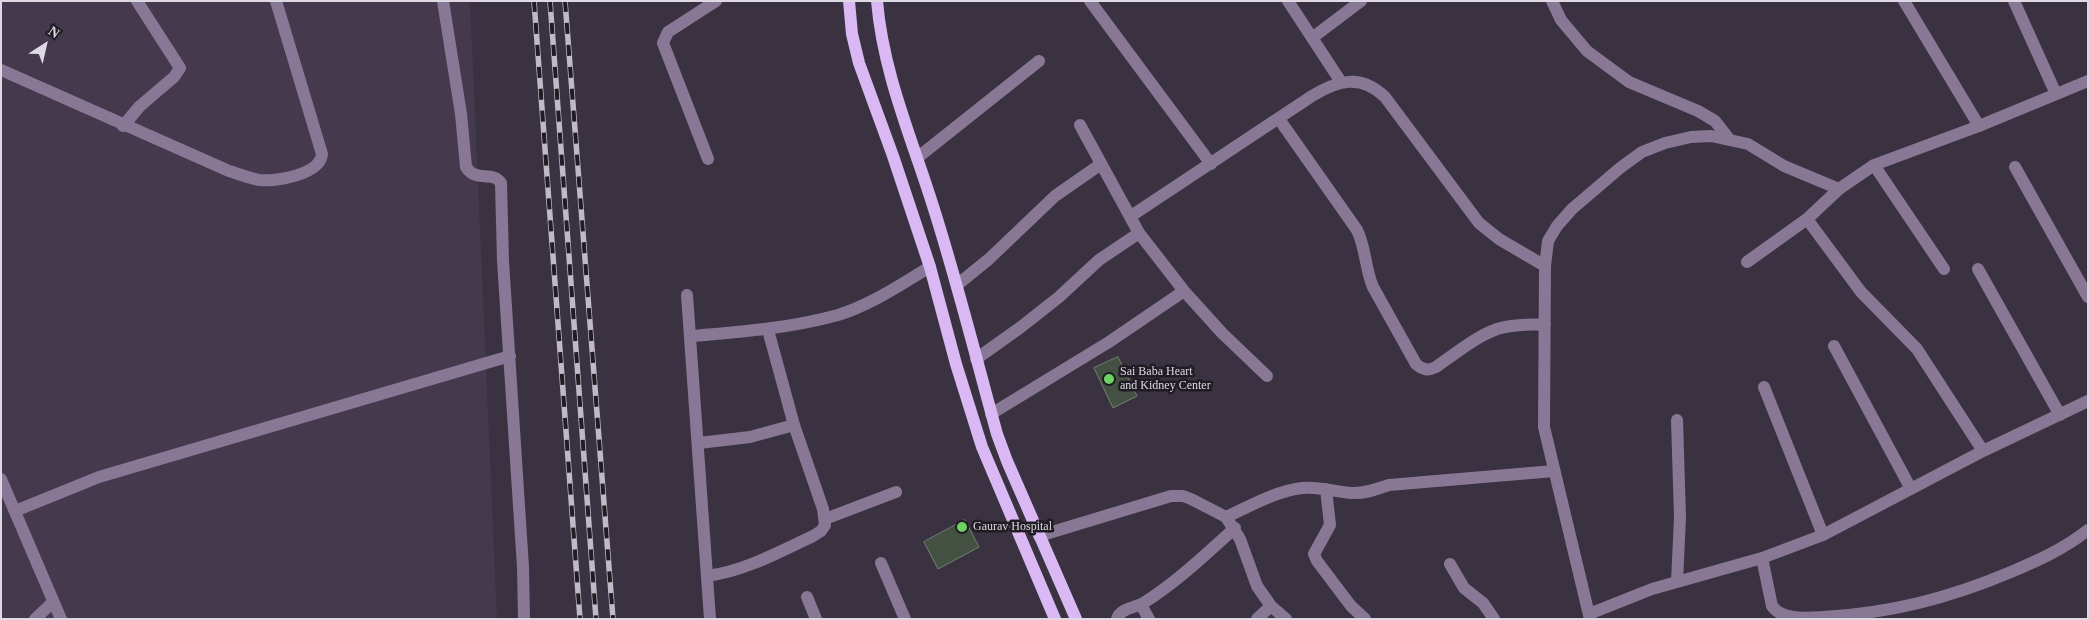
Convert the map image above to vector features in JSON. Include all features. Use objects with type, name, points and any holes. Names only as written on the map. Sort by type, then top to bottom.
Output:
[{"type":"main road","points":[[849,1],[852,34],[859,63],[893,156],[930,267],[956,364],[982,447],[1055,619]]},
{"type":"main road","points":[[877,1],[884,49],[902,116],[957,285],[991,414],[1007,461],[1076,619]]},
{"type":"street","points":[[123,126],[140,106],[174,77],[180,68],[138,1]]},
{"type":"street","points":[[1,70],[123,126],[229,171],[257,180],[273,180],[294,176],[317,165],[322,159],[322,154],[276,1]]},
{"type":"street","points":[[443,1],[461,114],[466,167],[470,173],[476,176],[493,177],[501,183],[503,261],[523,567],[524,619]]},
{"type":"street","points":[[708,159],[663,43],[668,32],[716,1]]},
{"type":"street","points":[[1090,1],[1211,164]]},
{"type":"street","points":[[1288,1],[1341,82]]},
{"type":"street","points":[[1312,38],[1361,1]]},
{"type":"street","points":[[1552,1],[1562,20],[1587,52],[1628,82],[1698,111],[1715,121],[1730,139]]},
{"type":"street","points":[[1904,1],[1979,126]]},
{"type":"street","points":[[2014,1],[2056,94]]},
{"type":"street","points":[[917,158],[1039,61]]},
{"type":"street","points":[[1130,216],[1329,86],[1341,82],[1366,84],[1376,88],[1385,97],[1478,223],[1486,231],[1545,266]]},
{"type":"street","points":[[1747,262],[1807,219],[1838,189],[1874,165],[1979,126],[2056,94],[2086,86]]},
{"type":"street","points":[[1279,119],[1357,230],[1362,240],[1368,275],[1373,287],[1416,364],[1422,369],[1430,370],[1436,367],[1497,329],[1510,326],[1545,324]]},
{"type":"street","points":[[1080,125],[1139,233],[1184,291],[1222,333],[1267,376]]},
{"type":"street","points":[[1838,189],[1784,166],[1748,144],[1711,136],[1691,137],[1665,143],[1642,152],[1572,209],[1557,226],[1548,242],[1545,266],[1544,428],[1589,616],[1652,589],[1762,558],[1823,535],[1983,452],[2088,401]]},
{"type":"street","points":[[957,285],[989,259],[1055,196],[1101,164]]},
{"type":"street","points":[[1874,165],[1944,268]]},
{"type":"street","points":[[2015,167],[2088,297]]},
{"type":"street","points":[[1807,219],[1860,292],[1917,348],[1983,452]]},
{"type":"street","points":[[976,359],[1022,327],[1059,297],[1099,260],[1139,233]]},
{"type":"street","points":[[692,336],[768,330],[839,315],[861,306],[930,267]]},
{"type":"street","points":[[1978,270],[2060,415]]},
{"type":"street","points":[[991,414],[1109,342],[1184,291]]},
{"type":"street","points":[[688,295],[710,619]]},
{"type":"street","points":[[707,576],[725,574],[741,569],[813,536],[821,531],[825,525],[825,518],[794,425],[768,330]]},
{"type":"street","points":[[1834,346],[1911,489]]},
{"type":"street","points":[[15,511],[99,477],[510,356]]},
{"type":"street","points":[[1764,387],[1823,535]]},
{"type":"street","points":[[1677,420],[1680,517],[1677,582]]},
{"type":"street","points":[[699,444],[750,437],[794,425]]},
{"type":"street","points":[[1226,517],[1279,494],[1301,488],[1326,489],[1352,494],[1364,493],[1389,485],[1554,471]]},
{"type":"street","points":[[1,479],[61,619]]},
{"type":"street","points":[[1326,489],[1330,525],[1314,554],[1317,562],[1327,572],[1351,606],[1365,619]]},
{"type":"street","points":[[825,518],[896,492]]},
{"type":"street","points":[[1039,536],[1171,496],[1183,496],[1226,517],[1234,528],[1257,586],[1271,606],[1286,619]]},
{"type":"street","points":[[1117,619],[1118,614],[1122,611],[1141,605],[1190,568],[1234,528]]},
{"type":"street","points":[[1762,558],[1772,606],[1775,612],[1782,617],[1855,615],[1944,598],[1983,584],[2051,554],[2088,530]]},
{"type":"street","points":[[881,563],[905,619]]},
{"type":"street","points":[[1450,564],[1464,588],[1483,603],[1494,619]]},
{"type":"street","points":[[807,597],[816,619]]},
{"type":"street","points":[[35,619],[53,602]]},
{"type":"street","points":[[1141,605],[1149,619]]},
{"type":"street","points":[[1257,619],[1271,606]]},
{"type":"shaded area","points":[[1,1],[470,1],[497,619],[1,619]]},
{"type":"building","points":[[1118,357],[1137,396],[1113,408],[1094,368]]},
{"type":"building","points":[[965,520],[979,547],[938,569],[924,542]]},
{"type":"railway","points":[[534,1],[580,619]]},
{"type":"railway","points":[[550,1],[596,619]]},
{"type":"railway","points":[[565,1],[613,619]]},
{"type":"place","name":"Sai Baba Heart and Kidney Center","points":[[1109,379]]},
{"type":"place","name":"Gaurav Hospital","points":[[962,527]]}]
